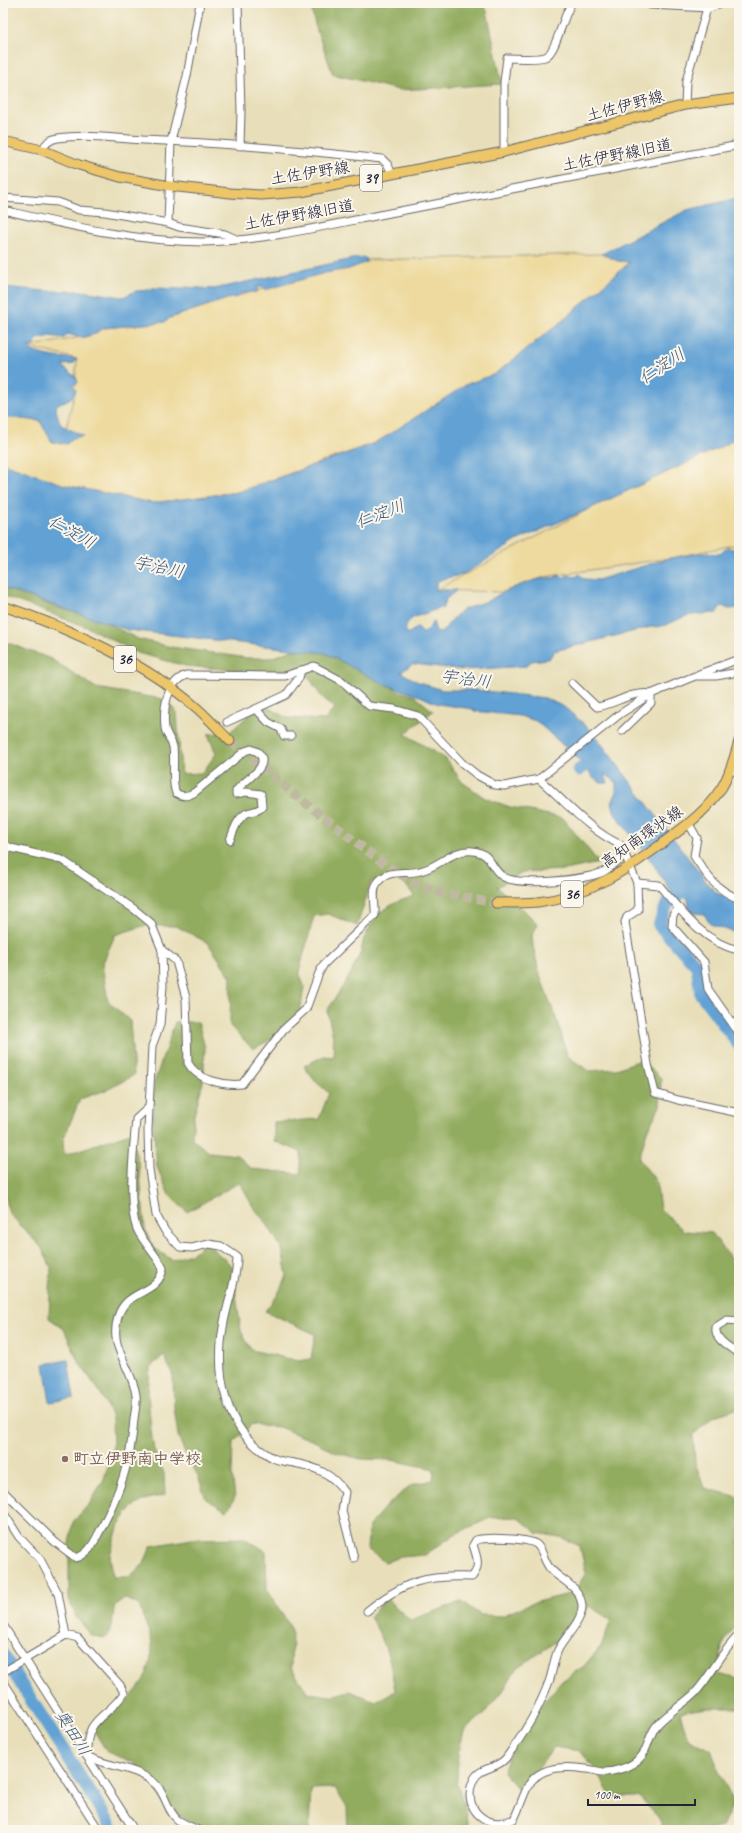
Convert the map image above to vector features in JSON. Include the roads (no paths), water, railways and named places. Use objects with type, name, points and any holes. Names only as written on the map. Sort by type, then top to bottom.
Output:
[{"type":"main road","name":"土佐伊野線","points":[[3,141],[42,150],[80,165],[120,177],[170,186],[230,194],[261,195],[301,192],[504,152],[685,105],[739,98]]},
{"type":"main road","name":"36","points":[[3,606],[98,644],[127,660],[197,709],[230,741]]},
{"type":"main road","name":"高知南環状線","points":[[496,903],[538,902],[574,894],[599,884],[640,860],[689,824],[706,808],[723,786],[739,741]]},
{"type":"street","points":[[168,223],[171,141],[187,76],[200,3]]},
{"type":"street","points":[[238,3],[241,112],[240,146]]},
{"type":"street","points":[[504,152],[504,82],[507,58],[546,57],[551,52],[572,3]]},
{"type":"street","points":[[646,3],[651,5],[706,8],[715,7],[721,3]]},
{"type":"street","points":[[685,105],[686,81],[706,8]]},
{"type":"street","points":[[42,150],[45,144],[56,138],[78,137],[171,141],[382,159],[388,165],[392,174]]},
{"type":"street","name":"土佐伊野線旧道","points":[[3,210],[81,228],[164,240],[203,242],[238,240],[338,223],[739,145]]},
{"type":"street","points":[[3,198],[58,202],[79,210],[105,212],[168,223],[179,227],[225,234],[238,240]]},
{"type":"street","points":[[230,840],[239,820],[247,813],[259,810],[262,807],[262,794],[246,792],[236,794],[236,791],[262,765],[260,754],[251,749],[245,751],[189,796],[178,795],[175,790],[173,746],[165,729],[164,710],[170,689],[179,677],[186,674],[285,676],[314,666],[342,681],[369,706],[394,708],[418,716],[462,763],[490,783],[500,786],[512,786],[539,779],[620,714],[651,694],[739,659]]},
{"type":"street","points":[[227,722],[286,695],[299,678],[302,670]]},
{"type":"street","points":[[695,676],[716,676],[739,672]]},
{"type":"street","points":[[572,683],[597,707],[628,696],[644,693],[651,694]]},
{"type":"street","points":[[622,731],[651,703],[651,694]]},
{"type":"street","points":[[256,709],[268,722],[281,729],[284,736],[291,736]]},
{"type":"street","points":[[729,770],[739,772]]},
{"type":"street","points":[[539,779],[587,824],[607,838],[621,845],[629,867],[638,883],[638,910],[626,917],[625,922],[648,1064],[655,1093],[678,1100],[739,1113]]},
{"type":"street","points":[[689,824],[697,838],[694,856],[713,884],[739,899]]},
{"type":"street","points":[[3,844],[11,848],[62,860],[77,869],[101,888],[134,909],[151,923],[162,950],[163,986],[160,1025],[152,1046],[148,1108],[149,1169],[152,1197],[156,1215],[165,1231],[180,1247],[192,1248],[209,1244],[221,1246],[237,1257],[237,1272],[224,1322],[219,1357],[225,1398],[236,1423],[259,1450],[275,1459],[312,1467],[328,1474],[336,1480],[345,1492],[342,1511],[354,1558]]},
{"type":"street","points":[[162,950],[176,961],[186,998],[188,1063],[192,1071],[201,1077],[217,1081],[242,1084],[279,1035],[306,1009],[319,973],[324,964],[375,915],[374,892],[376,884],[381,878],[390,873],[419,872],[429,869],[454,853],[474,851],[490,858],[501,875],[513,880],[565,881],[604,872],[625,855]]},
{"type":"street","points":[[638,883],[659,885],[704,933],[715,940],[739,950]]},
{"type":"street","points":[[679,908],[673,915],[672,926],[704,962],[708,989],[739,1033]]},
{"type":"street","points":[[3,1491],[55,1542],[76,1558],[83,1556],[90,1548],[113,1506],[124,1479],[133,1437],[136,1396],[133,1381],[118,1351],[116,1339],[117,1318],[120,1309],[128,1300],[156,1284],[162,1278],[163,1268],[138,1232],[134,1217],[134,1148],[136,1119],[148,1108]]},
{"type":"street","points":[[739,1321],[727,1320],[716,1327],[715,1333],[717,1338],[739,1354]]},
{"type":"street","points":[[3,1512],[19,1537],[40,1560],[58,1593],[66,1635]]},
{"type":"street","points":[[367,1611],[402,1586],[416,1581],[443,1576],[472,1576],[477,1570],[478,1561],[474,1545],[476,1540],[484,1538],[527,1541],[536,1544],[540,1548],[547,1565],[578,1593],[582,1606],[579,1618],[559,1648],[545,1690],[530,1722],[505,1759],[498,1766],[483,1770],[476,1774],[472,1783],[471,1802],[475,1812],[491,1823],[505,1824],[514,1819],[528,1786],[541,1773],[560,1768],[585,1769],[603,1772],[614,1771],[639,1760],[644,1753],[650,1735],[657,1724],[695,1693],[712,1673],[724,1651],[739,1635]]},
{"type":"street","points":[[3,1625],[134,1830]]},
{"type":"street","points":[[3,1672],[66,1635],[78,1638],[120,1685],[124,1693],[118,1702],[96,1722],[88,1732],[87,1756]]},
{"type":"street","points":[[3,1681],[99,1830]]},
{"type":"street","points":[[87,1756],[96,1761],[134,1772],[153,1782],[163,1792],[170,1810],[178,1820],[198,1830]]},
{"type":"water","points":[[739,198],[739,436],[725,445],[593,507],[518,540],[462,575],[442,579],[436,583],[436,590],[457,590],[446,599],[442,609],[439,607],[417,616],[408,622],[406,633],[409,633],[418,627],[422,633],[425,632],[428,630],[433,621],[436,632],[441,633],[458,613],[535,580],[554,578],[559,575],[563,578],[568,575],[577,577],[579,574],[584,579],[598,580],[670,558],[703,553],[720,554],[727,548],[739,550],[739,608],[729,609],[722,606],[719,608],[717,613],[685,616],[663,626],[651,627],[554,651],[549,659],[531,661],[527,666],[464,670],[415,664],[401,672],[416,681],[442,690],[476,690],[545,698],[564,707],[591,730],[708,884],[717,893],[739,902],[739,929],[733,932],[710,924],[704,914],[695,913],[689,908],[688,899],[685,896],[676,900],[652,862],[615,814],[612,803],[616,794],[616,782],[604,773],[608,783],[601,783],[592,777],[583,763],[536,721],[520,716],[474,711],[473,709],[438,704],[420,696],[384,684],[325,653],[128,630],[3,588],[3,463],[65,485],[152,503],[238,492],[374,444],[467,384],[495,374],[566,318],[630,262],[618,261],[602,254],[687,210]]},
{"type":"water","points":[[357,258],[366,258],[367,262],[349,269],[325,273],[265,290],[263,287],[257,287],[257,292],[242,293],[238,297],[227,299],[170,318],[164,322],[104,328],[92,335],[81,338],[68,334],[64,338],[49,336],[36,339],[35,345],[28,347],[37,353],[77,359],[73,364],[63,365],[64,368],[76,377],[78,383],[72,385],[76,389],[75,394],[58,404],[56,406],[56,410],[61,425],[84,436],[73,438],[67,444],[52,442],[40,421],[3,417],[3,390],[8,388],[3,386],[3,287],[46,291],[81,291],[123,297],[136,291],[149,290],[153,288],[184,289],[185,287],[214,289]]},
{"type":"water","points":[[68,1360],[74,1398],[50,1402],[44,1364]]},
{"type":"waterway","points":[[579,770],[594,759]]},
{"type":"waterway","points":[[682,892],[667,904],[659,925],[697,966],[701,994],[739,1045]]},
{"type":"waterway","name":"奥田川","points":[[3,1655],[113,1830]]},
{"type":"tunnel","points":[[230,741],[303,801],[383,863],[411,881],[436,892],[496,903]]},
{"type":"place","name":"町立伊野南中学校","points":[[65,1459]]},
{"type":"water label","name":"仁淀川","points":[[662,366]]},
{"type":"water label","name":"仁淀川","points":[[380,514]]},
{"type":"water label","name":"仁淀川","points":[[72,532]]},
{"type":"water label","name":"宇治川","points":[[159,567]]},
{"type":"water label","name":"宇治川","points":[[466,679]]}]
